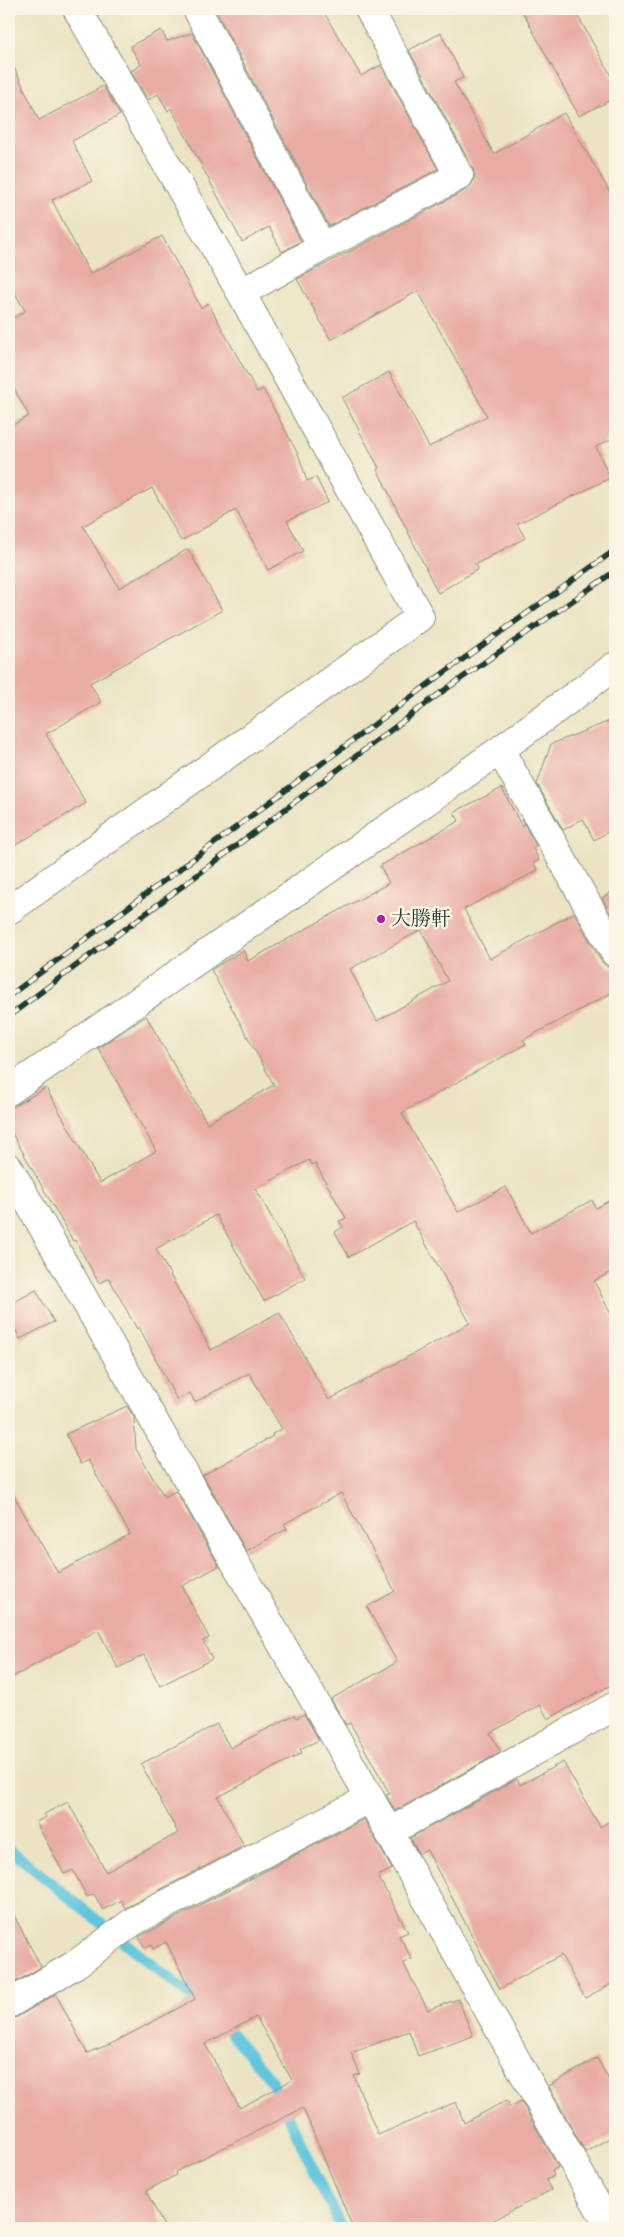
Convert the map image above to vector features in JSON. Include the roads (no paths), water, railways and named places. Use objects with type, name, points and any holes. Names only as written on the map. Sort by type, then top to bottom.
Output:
[{"type":"street","points":[[9,910],[420,617],[241,293],[77,9]]},
{"type":"street","points":[[197,9],[322,246]]},
{"type":"street","points":[[241,293],[322,246],[459,176],[370,9]]},
{"type":"street","points":[[9,1091],[500,750],[615,666]]},
{"type":"street","points":[[500,750],[615,953]]},
{"type":"street","points":[[9,1168],[370,1798],[610,2228]]},
{"type":"street","points":[[389,1832],[615,1706]]},
{"type":"street","points":[[9,2004],[95,1950],[134,1921],[370,1798]]},
{"type":"waterway","points":[[9,1849],[206,2008]]},
{"type":"waterway","points":[[220,2021],[271,2080],[341,2228]]},
{"type":"railway","points":[[9,996],[434,680],[615,550]]},
{"type":"railway","points":[[9,1016],[439,694],[615,571]]},
{"type":"place","name":"大勝軒","points":[[381,919]]}]
